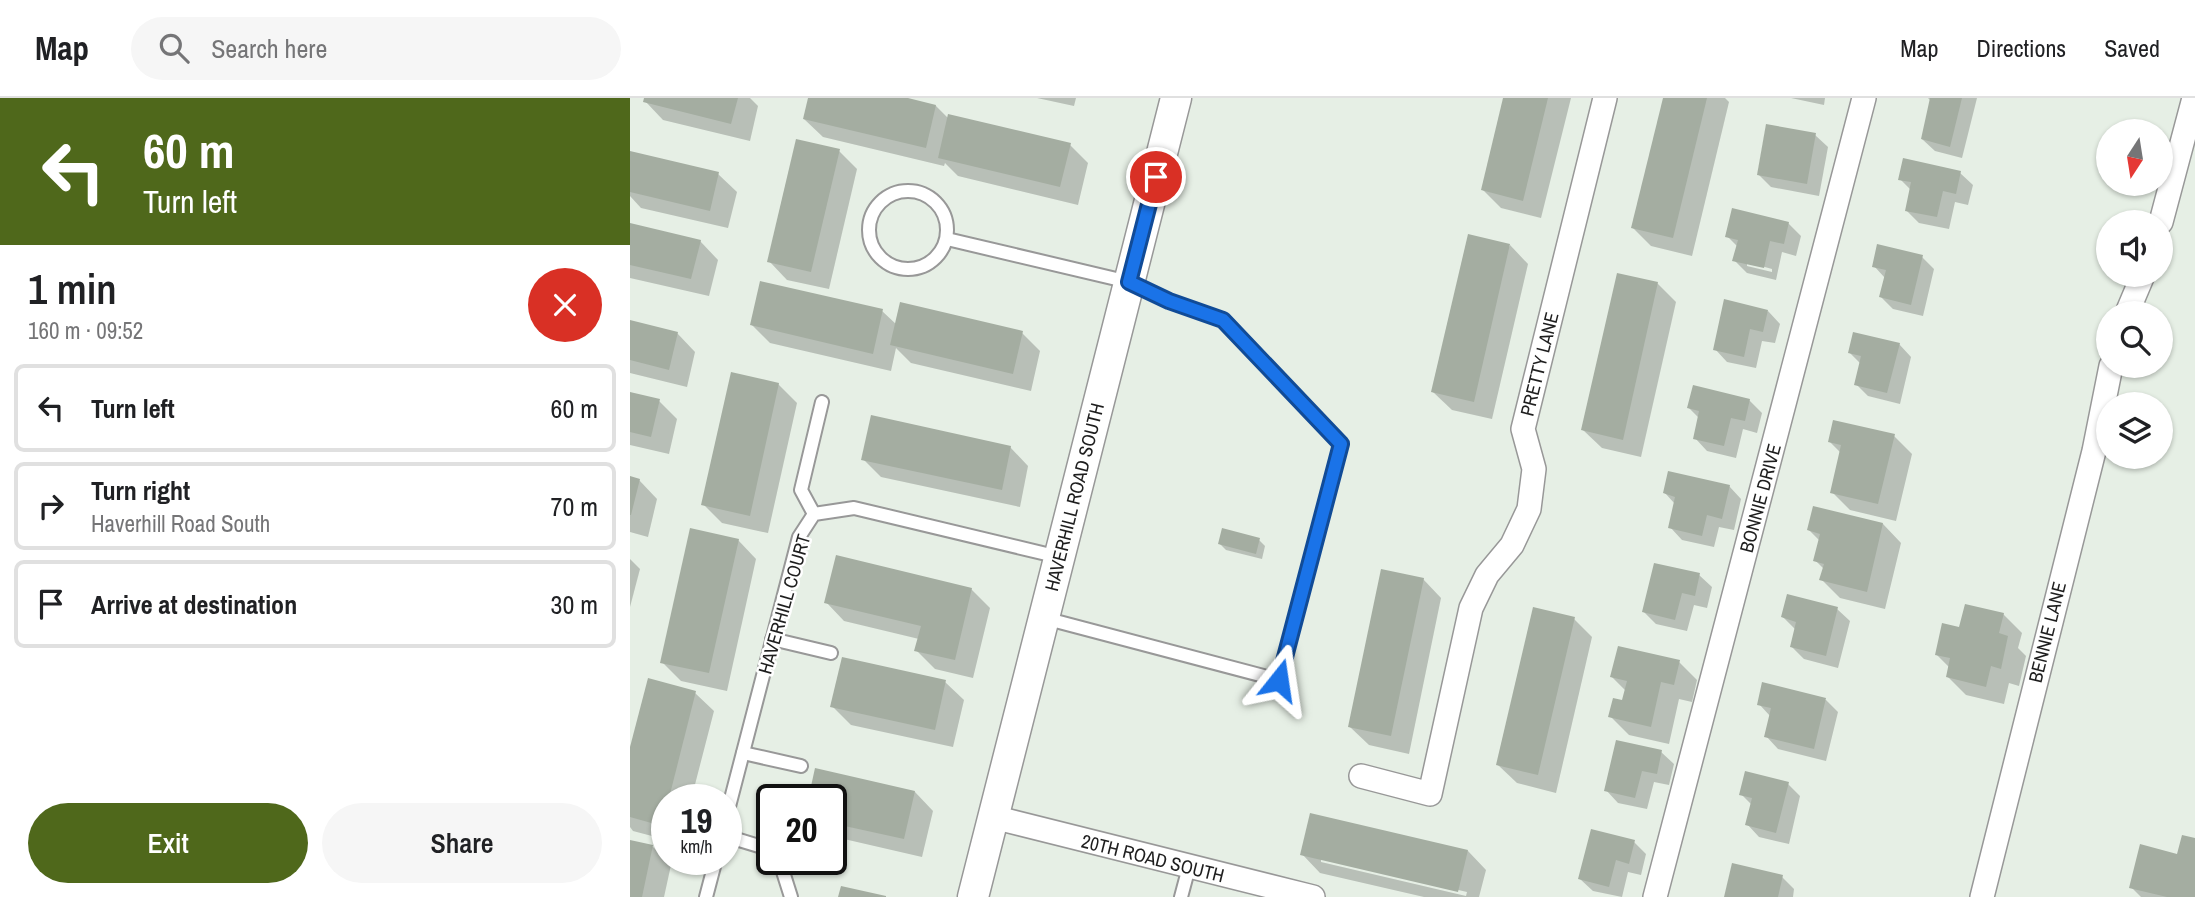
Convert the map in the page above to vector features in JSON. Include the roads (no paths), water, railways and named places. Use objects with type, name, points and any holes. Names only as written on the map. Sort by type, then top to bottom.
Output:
[{"type":"street","name":"HAVERHILL ROAD SOUTH","points":[[973,897],[1176,98]]},
{"type":"street","name":"PRETTY LANE","points":[[1361,776],[1430,794],[1471,608],[1486,575],[1512,545],[1530,509],[1534,469],[1523,429],[1605,98]]},
{"type":"street","name":"BONNIE DRIVE","points":[[1655,897],[1864,98]]},
{"type":"street","points":[[2164,210],[2194,98]]},
{"type":"street","name":"BENNIE LANE","points":[[1982,897],[2094,451],[2109,378]]},
{"type":"street","name":"20TH ROAD SOUTH","points":[[993,817],[1312,897]]},
{"type":"lane","points":[[917,192],[929,196],[945,215],[947,239],[934,259],[912,269],[900,268],[888,263],[872,245],[870,221],[883,201],[893,194],[917,192]]},
{"type":"lane","points":[[947,239],[1129,282],[1169,301],[1223,320],[1341,444],[1279,680],[1044,618]]},
{"type":"lane","points":[[814,514],[801,489],[822,402]]},
{"type":"lane","name":"HAVERHILL COURT","points":[[735,784],[799,537],[814,514],[854,508],[1059,556]]},
{"type":"lane","points":[[772,639],[831,653]]},
{"type":"lane","points":[[743,753],[802,766]]},
{"type":"lane","points":[[1181,897],[1189,867]]},
{"type":"lane","points":[[706,897],[712,875]]},
{"type":"lane","points":[[784,875],[791,897]]}]
